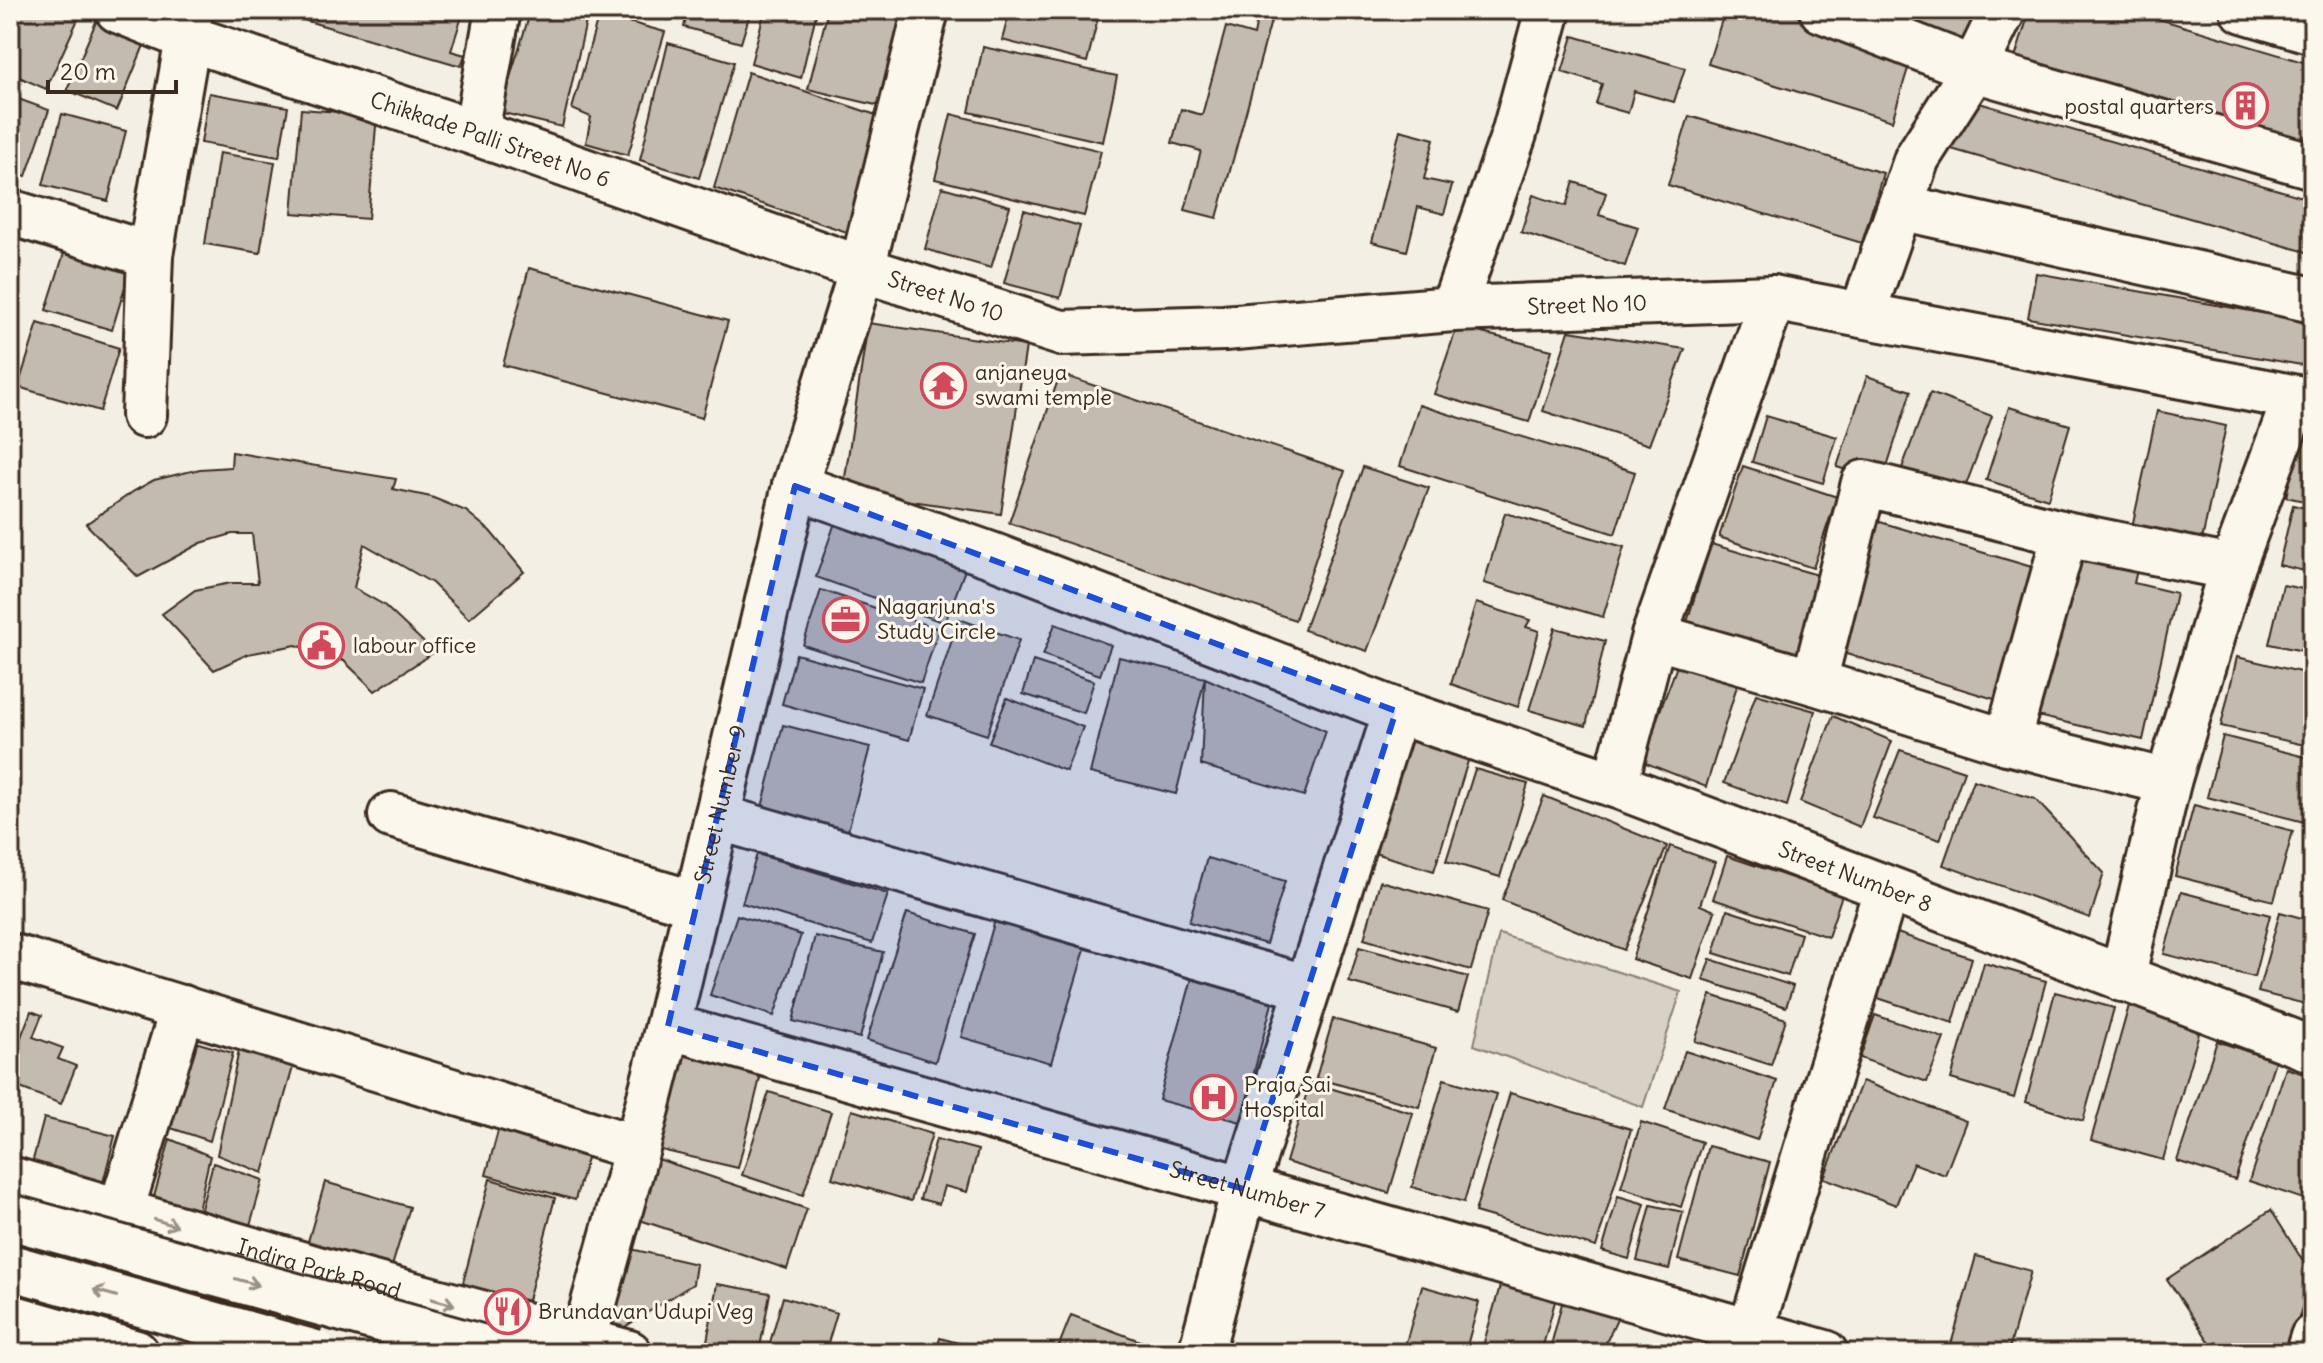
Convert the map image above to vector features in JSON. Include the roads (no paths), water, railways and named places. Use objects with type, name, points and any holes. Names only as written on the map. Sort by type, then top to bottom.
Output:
[{"type":"street","name":"Chikkade Palli Street No 6","points":[[118,10],[188,24],[476,133],[862,269]]},
{"type":"street","points":[[476,133],[498,10]]},
{"type":"street","name":"Street Number 9","points":[[584,1339],[668,1026],[795,486],[862,269],[926,10]]},
{"type":"street","points":[[1453,309],[1514,134],[1548,10]]},
{"type":"street","points":[[1822,10],[1974,69],[2313,166]]},
{"type":"street","points":[[1862,315],[1917,158],[1974,69],[2003,10]]},
{"type":"street","points":[[2243,10],[2313,31]]},
{"type":"street","points":[[144,415],[150,255],[188,24]]},
{"type":"street","points":[[1900,207],[2313,300]]},
{"type":"street","points":[[10,212],[150,255]]},
{"type":"street","name":"Street No 10","points":[[862,269],[1061,333],[1224,328],[1453,309],[1773,298],[2304,400]]},
{"type":"street","points":[[1615,785],[1654,636],[1773,298]]},
{"type":"street","points":[[2122,979],[2168,782],[2232,568],[2304,400]]},
{"type":"street","points":[[1814,682],[1864,483],[2065,534],[2232,568]]},
{"type":"street","name":"Street Number 8","points":[[795,486],[994,556],[1396,711],[1615,785],[2313,1050]]},
{"type":"street","points":[[2007,742],[2065,534]]},
{"type":"street","points":[[1654,636],[2007,742],[2168,782]]},
{"type":"street","points":[[1201,1353],[1244,1189],[1396,711]]},
{"type":"street","points":[[391,815],[696,904]]},
{"type":"street","points":[[717,817],[1308,988]]},
{"type":"street","points":[[1747,1342],[1886,890]]},
{"type":"street","points":[[10,956],[637,1148]]},
{"type":"street","points":[[121,1210],[183,1008]]},
{"type":"street","name":"Street Number 7","points":[[668,1026],[1244,1189],[1747,1342],[1825,1353]]},
{"type":"street","name":"Indira Park Road","points":[[10,1179],[321,1270],[629,1353]]},
{"type":"street","points":[[10,1217],[502,1353]]},
{"type":"street","points":[[10,1267],[315,1353]]},
{"type":"street","points":[[304,1353],[321,1270]]},
{"type":"street","points":[[10,1317],[68,1344],[136,1353]]},
{"type":"street","points":[[2308,1353],[2313,1337]]},
{"type":"place","name":"postal quarters","points":[[2245,106]]},
{"type":"place","name":"anjaneya swami temple","points":[[944,385]]},
{"type":"place","name":"Nagarjuna's Study Circle","points":[[846,619]]},
{"type":"place","name":"labour office","points":[[322,645]]},
{"type":"place","name":"Praja Sai Hospital","points":[[1213,1097]]},
{"type":"place","name":"Brundavan Udupi Veg","points":[[507,1311]]}]
